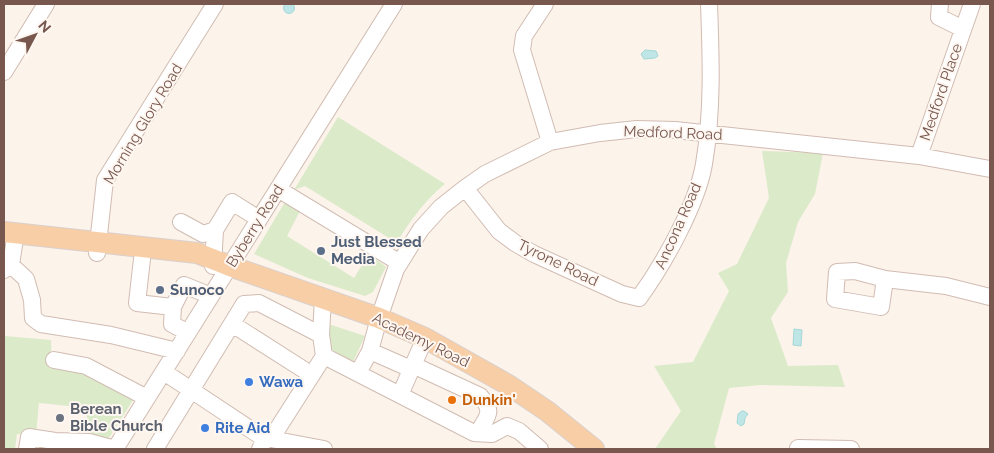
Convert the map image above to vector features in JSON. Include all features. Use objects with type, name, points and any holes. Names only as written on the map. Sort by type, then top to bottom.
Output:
[{"type":"main road","name":"Academy Road","points":[[7,240],[197,252],[219,264],[379,318],[425,338],[510,386],[547,411],[594,449]]},
{"type":"main road","name":"Academy Road","points":[[97,247],[142,259],[191,266],[219,264]]},
{"type":"street","points":[[4,72],[46,4]]},
{"type":"street","name":"Morning Glory Road","points":[[97,247],[105,180],[215,4]]},
{"type":"street","name":"Byberry Road","points":[[115,449],[211,296],[219,264],[259,219],[394,4]]},
{"type":"street","points":[[544,4],[524,36],[522,50],[550,142]]},
{"type":"street","name":"Ancona Road","points":[[614,290],[639,298],[657,274],[691,205],[704,166],[711,89],[709,4]]},
{"type":"street","name":"Medford Place","points":[[940,4],[939,17],[963,29]]},
{"type":"street","name":"Medford Place","points":[[919,156],[972,4]]},
{"type":"street","name":"Medford Road","points":[[358,373],[370,351],[392,278],[421,230],[440,207],[485,174],[550,142],[600,133],[637,129],[708,133],[919,156],[990,169]]},
{"type":"street","name":"Tyrone Road","points":[[465,188],[499,231],[515,243],[534,254],[614,290]]},
{"type":"street","points":[[278,189],[400,263]]},
{"type":"street","points":[[219,264],[215,230],[232,202],[259,219]]},
{"type":"street","points":[[181,222],[203,234],[215,230]]},
{"type":"street","points":[[7,240],[7,267],[26,279],[32,300],[33,318],[41,324],[111,335],[177,351]]},
{"type":"street","points":[[142,259],[138,302],[173,307]]},
{"type":"street","points":[[886,279],[946,286],[990,297]]},
{"type":"street","points":[[188,333],[172,324],[173,307],[184,285],[211,296]]},
{"type":"street","points":[[266,442],[324,356],[321,336],[323,298]]},
{"type":"street","points":[[155,449],[244,304],[259,303],[321,336]]},
{"type":"street","points":[[232,324],[312,375]]},
{"type":"street","points":[[400,395],[425,338]]},
{"type":"street","points":[[370,351],[480,396],[488,405],[489,412],[478,433]]},
{"type":"street","points":[[324,356],[474,433],[492,434],[507,426],[518,431],[540,449]]},
{"type":"street","points":[[54,360],[86,366],[147,398]]},
{"type":"street","points":[[164,372],[266,442],[324,449]]},
{"type":"street","points":[[27,449],[29,437],[55,441],[89,442],[115,449]]},
{"type":"street","points":[[798,449],[851,449]]},
{"type":"green space","points":[[338,117],[445,184],[418,211],[397,243],[305,186],[294,190]]},
{"type":"green space","points":[[762,151],[823,153],[815,194],[798,222],[786,263],[788,292],[771,318],[788,366],[838,365],[845,387],[761,385],[729,388],[714,444],[717,449],[655,449],[681,411],[654,366],[693,362],[729,291],[718,273],[737,264],[769,198]]},
{"type":"green space","points":[[285,202],[300,211],[287,236],[354,278],[369,254],[386,267],[373,292],[365,296],[308,278],[254,254]]},
{"type":"green space","points":[[325,323],[365,336],[353,362],[330,349]]},
{"type":"green space","points":[[4,336],[51,340],[52,367],[88,373],[135,397],[107,441],[84,439],[87,416],[79,407],[39,403],[36,435],[17,434],[15,449],[4,449]]},
{"type":"water","points":[[289,2],[295,8],[289,14],[283,8]]},
{"type":"water","points":[[645,50],[656,51],[658,56],[644,59],[641,54]]},
{"type":"water","points":[[794,329],[802,330],[801,346],[793,345]]},
{"type":"water","points":[[742,411],[748,414],[744,424],[741,426],[737,423],[738,414]]},
{"type":"place","name":"Just Blessed Media","points":[[321,251]]},
{"type":"place","name":"Sunoco","points":[[160,290]]},
{"type":"place","name":"Wawa","points":[[249,382]]},
{"type":"place","name":"Dunkin'","points":[[452,400]]},
{"type":"place","name":"Berean Bible Church","points":[[60,418]]},
{"type":"place","name":"Rite Aid","points":[[205,428]]}]
